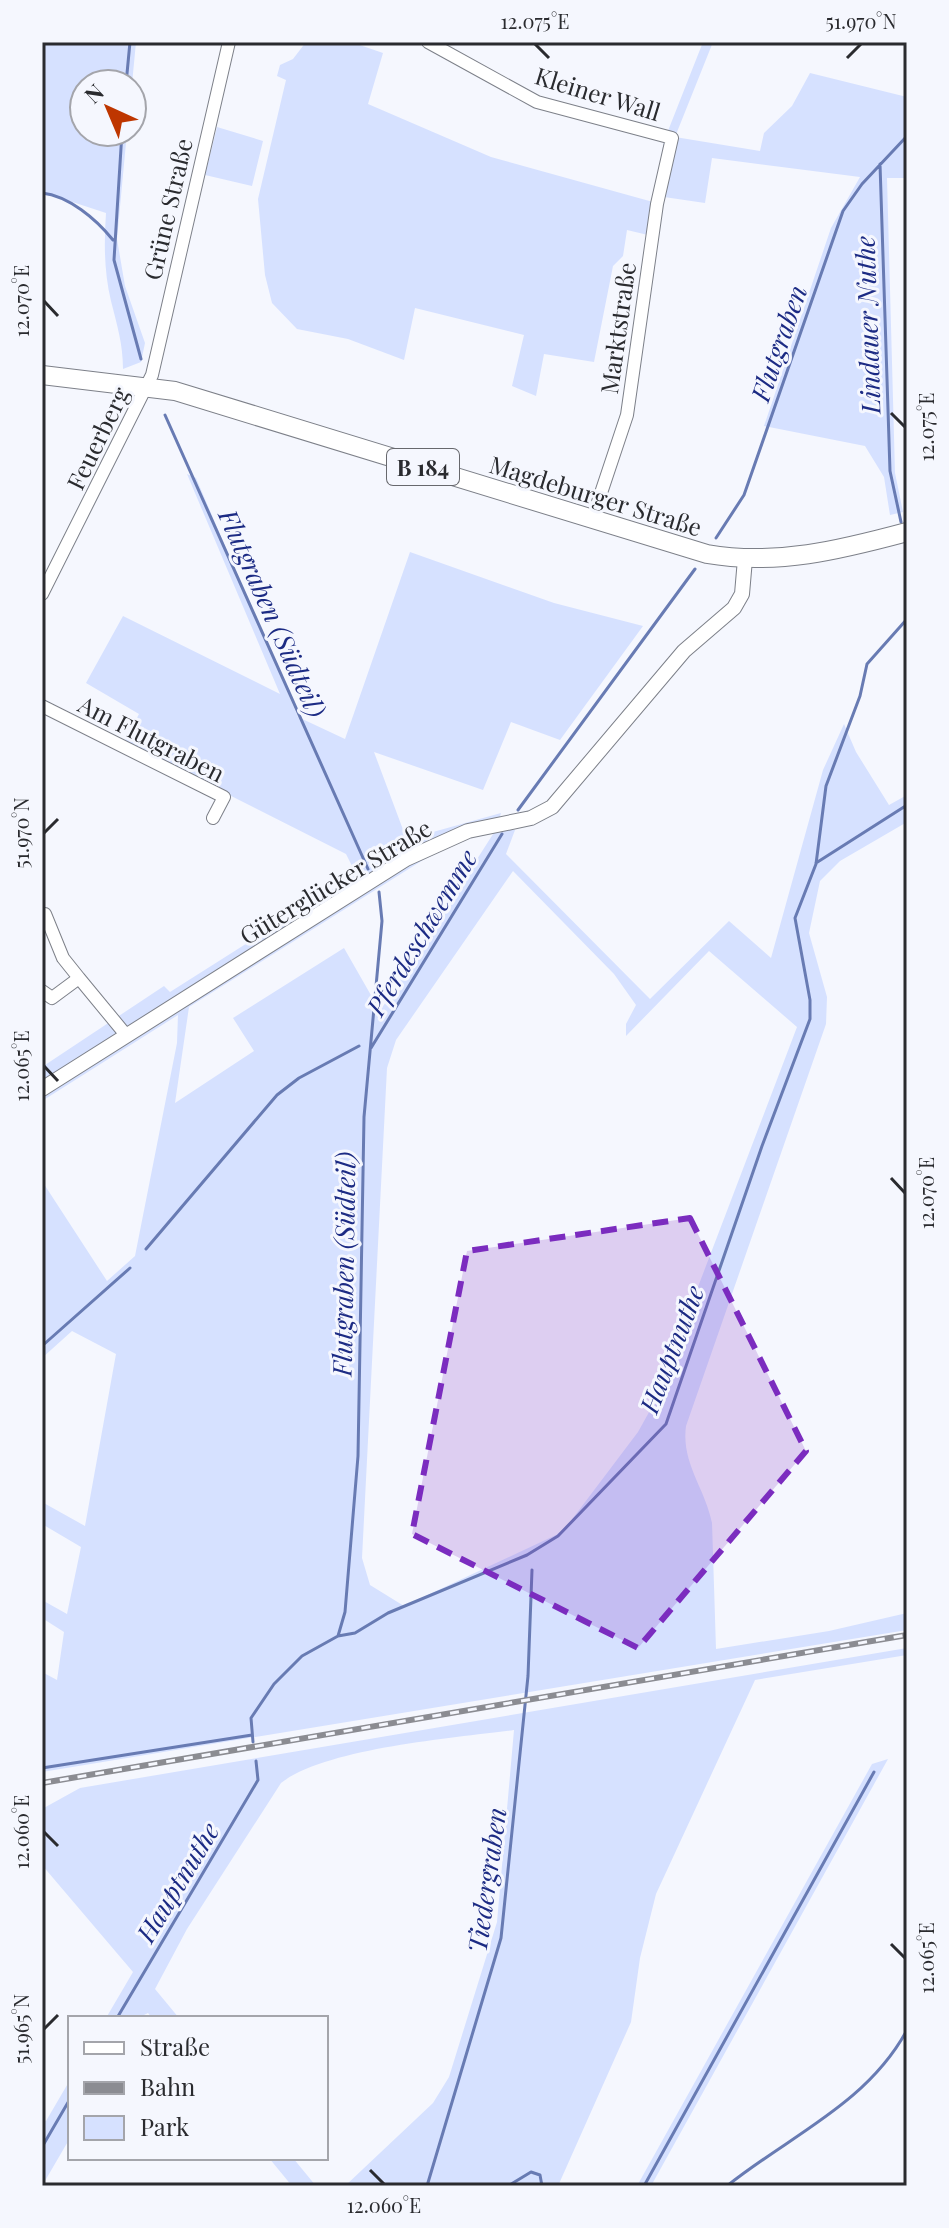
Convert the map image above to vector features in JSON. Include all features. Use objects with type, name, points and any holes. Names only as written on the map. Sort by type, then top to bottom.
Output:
[{"type":"main road","name":"Magdeburger Straße","points":[[42,375],[147,386],[199,398],[706,554],[745,559],[815,555],[907,532]]},
{"type":"street","name":"Grüne Straße","points":[[147,386],[229,42]]},
{"type":"street","name":"Kleiner Wall","points":[[428,42],[537,102],[672,138]]},
{"type":"street","name":"Marktstraße","points":[[592,520],[627,415],[657,204],[672,138]]},
{"type":"street","name":"Feuerberg","points":[[42,594],[147,386]]},
{"type":"street","name":"Güterglücker Straße","points":[[42,1089],[406,859],[437,843],[487,826],[540,815],[552,807],[684,651],[734,608],[742,594],[745,559]]},
{"type":"street","name":"Am Flutgraben","points":[[42,706],[224,797],[213,818]]},
{"type":"street","points":[[45,914],[63,958],[126,1035]]},
{"type":"street","points":[[45,998],[79,978]]},
{"type":"highlighted area","points":[[690,1218],[806,1451],[638,1648],[412,1534],[467,1251]]},
{"type":"green space","points":[[42,42],[136,42],[134,68],[68,68],[68,148],[126,148],[117,239],[125,286],[145,343],[141,362],[123,369],[121,343],[107,279],[106,213],[42,192]]},
{"type":"green space","points":[[306,42],[351,42],[383,53],[368,104],[491,157],[653,202],[664,141],[703,42],[713,42],[675,137],[760,151],[764,133],[792,106],[810,73],[907,97],[907,178],[887,178],[895,473],[903,512],[890,515],[884,477],[865,446],[764,426],[831,228],[860,177],[712,158],[705,203],[664,197],[646,308],[636,306],[648,235],[627,230],[623,256],[613,266],[594,362],[544,354],[536,396],[512,386],[524,335],[415,308],[404,360],[348,339],[297,329],[272,303],[265,275],[258,199],[286,80],[277,76],[280,65],[293,59]]},
{"type":"green space","points":[[217,127],[263,141],[252,186],[205,175]]},
{"type":"green space","points":[[187,474],[196,478],[298,717],[345,739],[410,552],[554,603],[643,626],[560,740],[511,722],[483,790],[374,752],[408,843],[433,832],[501,813],[496,830],[515,830],[506,854],[650,999],[729,921],[771,958],[823,770],[844,724],[856,752],[889,805],[907,795],[907,822],[840,861],[820,881],[809,933],[827,997],[826,1024],[686,1426],[685,1439],[690,1464],[712,1523],[716,1649],[829,1631],[907,1613],[907,1630],[42,1772],[42,1672],[57,1680],[64,1632],[42,1618],[42,1600],[67,1614],[81,1547],[42,1524],[42,1502],[85,1526],[116,1354],[72,1331],[42,1358],[42,1181],[107,1281],[135,1256],[177,1043],[178,1015],[42,1101],[42,1067],[164,986],[170,992],[356,874],[346,854],[124,742],[139,714],[86,683],[123,616],[280,694]],"holes":[[[495,831],[380,1011],[344,948],[233,1018],[254,1051],[175,1103],[189,1007],[423,860],[459,842]],[[513,871],[614,974],[636,1005],[626,1024],[626,1036],[709,951],[797,1027],[653,1405],[638,1432],[567,1526],[556,1535],[404,1606],[370,1585],[362,1558],[387,1068],[396,1040]]]},
{"type":"green space","points":[[907,1648],[907,1655],[755,1680],[656,1894],[640,1958],[631,2022],[558,2186],[345,2186],[433,2103],[449,2077],[497,1922],[514,1730],[359,1753],[301,1771],[281,1783],[187,1929],[155,1989],[177,2016],[150,2016],[148,2013],[142,2016],[107,2016],[133,1972],[42,1865],[42,1809],[80,1788]]},
{"type":"green space","points":[[888,1759],[651,2186],[637,2186],[872,1764]]},
{"type":"green space","points":[[68,2083],[68,2141],[42,2186],[42,2118],[46,2121]]},
{"type":"green space","points":[[271,2160],[295,2160],[316,2186],[292,2186]]},
{"type":"waterway","name":"Flutgraben (Südteil)","points":[[128,68],[130,42]]},
{"type":"waterway","name":"Flutgraben","points":[[716,538],[744,495],[843,211],[862,184],[907,136]]},
{"type":"waterway","name":"Flutgraben (Südteil)","points":[[121,148],[114,260],[141,359]]},
{"type":"waterway","name":"Lindauer Nuthe","points":[[880,164],[890,471],[901,522]]},
{"type":"waterway","points":[[42,193],[62,199],[81,210],[113,240]]},
{"type":"waterway","name":"Flutgraben (Südteil)","points":[[165,415],[368,869]]},
{"type":"waterway","name":"Lindauer Nuthe","points":[[906,544],[907,549]]},
{"type":"waterway","name":"Lindauer Nuthe","points":[[518,810],[695,569]]},
{"type":"waterway","name":"Hauptnuthe","points":[[253,1742],[251,1718],[274,1684],[302,1656],[338,1636],[355,1633],[388,1613],[527,1555],[558,1536],[666,1424],[762,1146],[810,1019],[810,1000],[795,918],[816,864],[826,786],[860,696],[867,664],[907,619]]},
{"type":"waterway","points":[[816,863],[907,805]]},
{"type":"waterway","name":"Pferdeschwemme","points":[[371,1048],[502,834]]},
{"type":"waterway","name":"Flutgraben (Südteil)","points":[[338,1636],[345,1612],[358,1456],[364,1117],[382,921],[379,892]]},
{"type":"waterway","points":[[146,1249],[277,1095],[299,1078],[359,1046]]},
{"type":"waterway","points":[[42,1346],[130,1268]]},
{"type":"waterway","name":"Tiedergraben","points":[[427,2186],[501,1938],[528,1676],[532,1570]]},
{"type":"waterway","points":[[42,1768],[252,1735]]},
{"type":"waterway","name":"Hauptnuthe","points":[[118,2016],[258,1780],[256,1761]]},
{"type":"waterway","points":[[644,2186],[874,1772]]},
{"type":"waterway","points":[[727,2186],[849,2099],[871,2079],[907,2030]]},
{"type":"waterway","name":"Hauptnuthe","points":[[42,2147],[68,2102]]},
{"type":"waterway","points":[[508,2186],[531,2172],[540,2175],[542,2186]]},
{"type":"railway","points":[[42,1783],[907,1635]]}]
